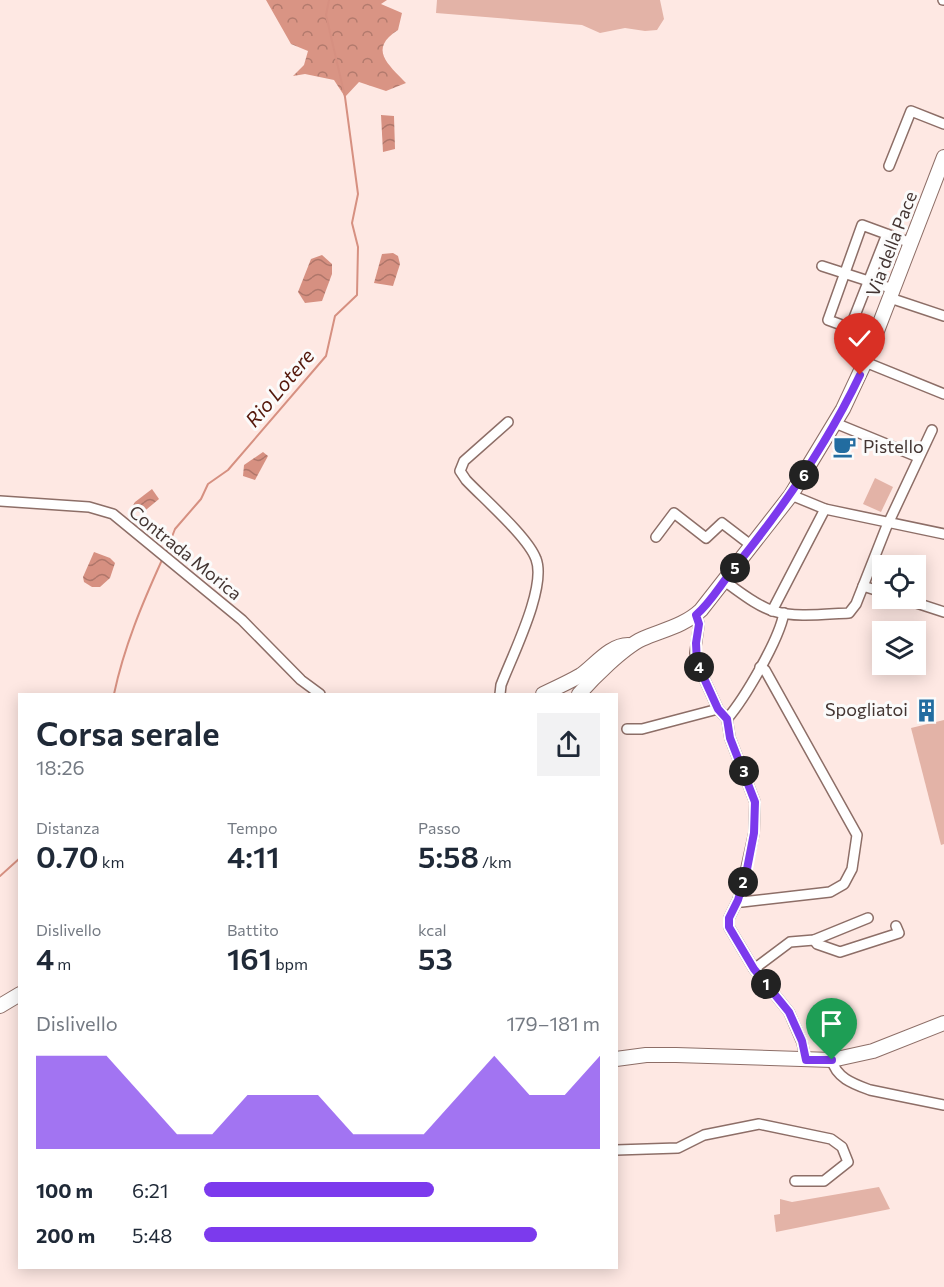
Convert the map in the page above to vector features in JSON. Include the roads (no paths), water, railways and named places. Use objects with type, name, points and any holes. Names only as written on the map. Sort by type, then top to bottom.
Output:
[{"type":"main road","name":"Via della Pace","points":[[545,693],[582,674],[611,651],[682,624],[696,615],[715,595],[791,495],[835,423],[865,362],[889,293],[944,157]]},
{"type":"main road","points":[[580,693],[632,644]]},
{"type":"main road","points":[[0,1006],[18,995]]},
{"type":"main road","points":[[618,1059],[646,1055],[676,1055],[832,1060],[873,1051],[944,1023]]},
{"type":"street","points":[[889,166],[911,111],[944,124]]},
{"type":"street","points":[[887,234],[850,328],[828,320],[862,225],[887,234],[911,243]]},
{"type":"street","points":[[822,266],[868,281],[889,293],[944,316]]},
{"type":"street","points":[[865,362],[944,394]]},
{"type":"street","points":[[500,693],[501,685],[535,596],[539,577],[537,560],[528,543],[466,480],[460,471],[464,461],[508,422]]},
{"type":"street","points":[[835,423],[918,457]]},
{"type":"street","points":[[724,581],[751,600],[772,611],[849,613],[856,604],[888,523],[932,430]]},
{"type":"street","points":[[791,495],[825,509],[944,534]]},
{"type":"street","name":"Contrada Morica","points":[[0,501],[89,507],[112,514],[242,620],[301,680],[319,693]]},
{"type":"street","points":[[772,611],[825,509]]},
{"type":"street","points":[[656,537],[674,513],[706,538],[722,523],[752,546]]},
{"type":"street","points":[[863,586],[872,589]]},
{"type":"street","points":[[926,606],[944,612]]},
{"type":"street","points":[[727,719],[739,705],[760,667],[782,622],[784,613]]},
{"type":"street","points":[[696,615],[699,624],[695,658],[718,709],[727,719],[730,738],[753,792],[756,813],[747,869],[738,900],[729,918],[729,927],[754,969],[789,1012],[802,1041],[806,1060]]},
{"type":"street","points":[[738,900],[742,902],[830,892],[844,884],[852,869],[857,836],[765,670],[760,667]]},
{"type":"street","points":[[627,729],[642,729],[718,709]]},
{"type":"street","points":[[754,969],[789,942],[814,940],[868,918]]},
{"type":"street","points":[[814,940],[817,944],[840,952],[899,933],[897,926]]},
{"type":"street","points":[[832,1060],[840,1076],[859,1086],[944,1105]]},
{"type":"street","points":[[618,1150],[678,1148],[704,1135],[759,1124],[831,1139],[842,1147],[848,1162],[824,1181],[795,1181]]},
{"type":"water","points":[[381,115],[394,116],[395,149],[383,152]]},
{"type":"water","points":[[393,253],[398,256],[400,264],[393,286],[374,283],[382,254]]},
{"type":"water","points":[[322,255],[332,264],[332,274],[322,301],[305,303],[298,292],[311,259]]},
{"type":"water","points":[[263,452],[268,456],[255,480],[243,476],[244,465]]},
{"type":"water","points":[[152,489],[159,499],[141,514],[132,507]]},
{"type":"water","points":[[94,552],[110,558],[115,563],[110,578],[100,587],[92,587],[84,582],[83,577]]},
{"type":"waterway","name":"Rio Lotere","points":[[166,552],[175,529],[201,499],[208,484],[228,470],[326,356],[335,316],[357,295],[358,247],[352,223],[358,194],[345,97],[326,15],[329,0]]},
{"type":"waterway","name":"Rio Lotere","points":[[114,693],[134,626],[162,560]]},
{"type":"waterway","name":"Rio Lotere","points":[[0,876],[18,860]]},
{"type":"place","name":"Pistello","points":[[845,447]]},
{"type":"place","name":"Spogliatoi","points":[[926,710]]}]
